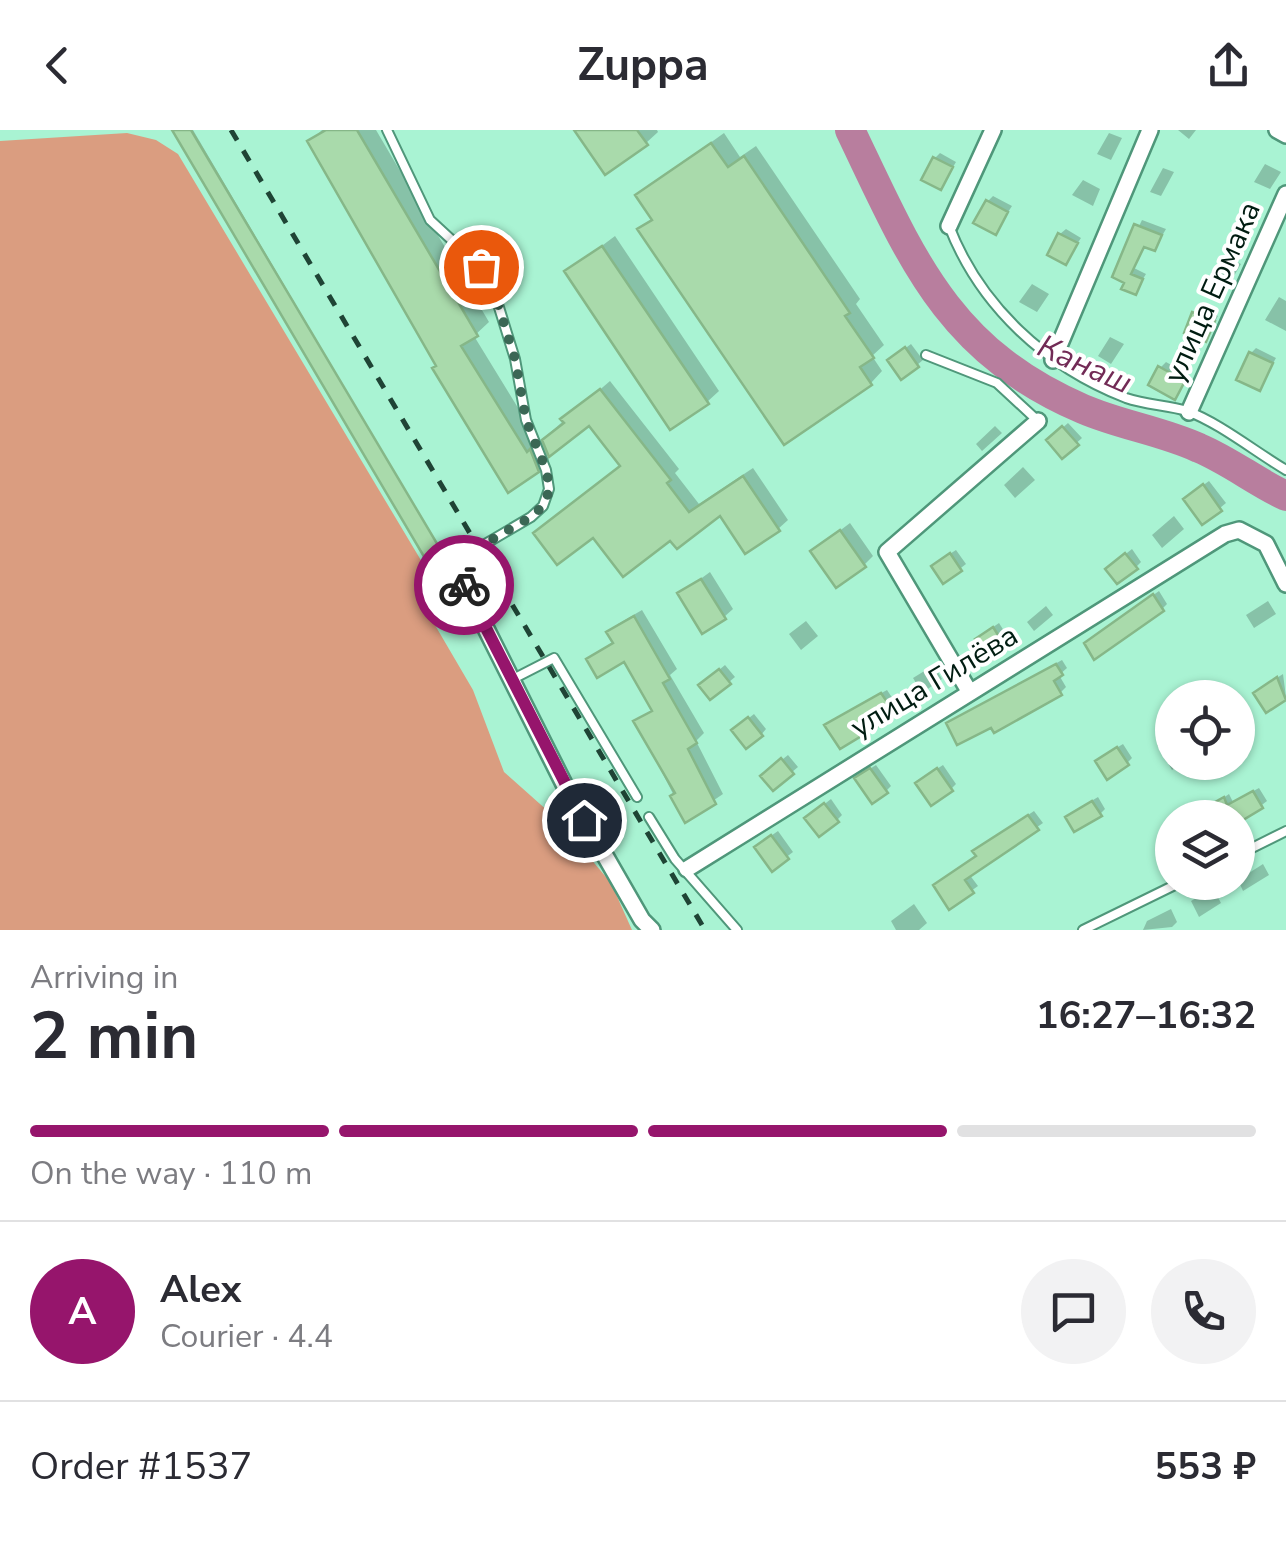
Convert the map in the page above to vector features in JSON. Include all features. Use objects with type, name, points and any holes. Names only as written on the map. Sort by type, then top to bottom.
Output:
[{"type":"street","points":[[949,226],[993,130]]},
{"type":"street","points":[[1053,360],[1150,130]]},
{"type":"street","points":[[1277,130],[1286,136]]},
{"type":"street","name":"улица Ермака","points":[[1189,412],[1286,194]]},
{"type":"street","points":[[969,691],[887,552],[1038,421]]},
{"type":"street","name":"улица Гилёва","points":[[687,869],[1212,543],[1240,530],[1252,534],[1266,544],[1286,584]]},
{"type":"street","points":[[453,562],[564,786],[642,920],[652,930]]},
{"type":"lane","points":[[387,130],[430,220],[481,267],[493,288],[515,359],[526,420],[550,489],[543,506],[531,517],[453,562]]},
{"type":"lane","points":[[949,226],[962,261],[1002,316],[1053,360],[1127,398],[1189,412],[1286,470]]},
{"type":"lane","points":[[926,356],[997,383],[1038,421]]},
{"type":"lane","points":[[510,681],[554,658],[637,797]]},
{"type":"lane","points":[[649,817],[675,859],[737,930]]},
{"type":"lane","points":[[1255,846],[1286,831]]},
{"type":"lane","points":[[1083,930],[1155,895]]},
{"type":"shaded area","points":[[127,133],[156,140],[178,154],[425,567],[425,608],[473,690],[504,772],[558,820],[611,883],[632,930],[0,930],[0,141]]},
{"type":"building","points":[[172,130],[191,130],[442,552],[426,560]]},
{"type":"building","points":[[326,130],[357,130],[478,336],[461,346],[527,452],[530,449],[539,472],[508,493],[432,368],[436,366],[307,141]]},
{"type":"building","points":[[574,130],[637,130],[648,145],[605,175]]},
{"type":"building","points":[[711,143],[728,167],[744,156],[850,313],[845,316],[874,358],[860,367],[872,385],[784,445],[637,229],[652,220],[635,195]]},
{"type":"building","points":[[933,157],[953,167],[941,190],[921,180]]},
{"type":"building","points":[[986,200],[1008,212],[996,235],[973,223]]},
{"type":"building","points":[[1134,224],[1162,235],[1155,251],[1144,247],[1131,274],[1143,279],[1136,295],[1121,289],[1124,283],[1112,277]]},
{"type":"building","points":[[1058,233],[1078,243],[1066,265],[1047,255]]},
{"type":"building","points":[[602,246],[709,404],[670,430],[564,271]]},
{"type":"building","points":[[1192,312],[1215,321],[1206,342],[1184,333]]},
{"type":"building","points":[[905,347],[919,367],[901,380],[887,360]]},
{"type":"building","points":[[1249,352],[1273,363],[1260,391],[1236,380]]},
{"type":"building","points":[[1158,366],[1185,381],[1175,400],[1148,385]]},
{"type":"building","points":[[600,389],[671,480],[667,483],[689,512],[743,476],[780,531],[745,554],[720,516],[677,549],[670,541],[623,577],[593,538],[557,565],[533,533],[620,466],[589,426],[549,457],[542,440],[564,423],[560,419]]},
{"type":"building","points":[[1062,426],[1079,445],[1062,459],[1046,440]]},
{"type":"building","points":[[1203,484],[1222,511],[1202,525],[1183,499]]},
{"type":"building","points":[[840,530],[866,567],[836,588],[810,551]]},
{"type":"building","points":[[950,553],[962,571],[943,584],[931,566]]},
{"type":"building","points":[[1125,553],[1138,569],[1117,584],[1105,569]]},
{"type":"building","points":[[701,579],[726,619],[702,634],[677,593]]},
{"type":"building","points":[[1153,594],[1164,611],[1094,660],[1084,643]]},
{"type":"building","points":[[634,616],[670,679],[663,683],[697,743],[688,749],[716,804],[685,823],[670,796],[675,793],[633,721],[652,711],[624,662],[597,678],[586,659],[613,643],[606,632]]},
{"type":"building","points":[[993,627],[1007,649],[990,661],[975,639]]},
{"type":"building","points":[[1056,664],[1063,675],[1054,681],[1062,695],[994,733],[991,728],[957,745],[946,723]]},
{"type":"building","points":[[719,669],[731,684],[710,700],[698,685]]},
{"type":"building","points":[[1277,677],[1286,700],[1266,713],[1255,692]]},
{"type":"building","points":[[881,693],[896,715],[840,749],[824,725]]},
{"type":"building","points":[[748,717],[763,736],[746,749],[731,730]]},
{"type":"building","points":[[1117,747],[1129,765],[1107,780],[1095,761]]},
{"type":"building","points":[[781,758],[794,774],[773,791],[760,776]]},
{"type":"building","points":[[870,768],[888,793],[872,804],[854,778]]},
{"type":"building","points":[[937,768],[953,791],[931,806],[915,783]]},
{"type":"building","points":[[1253,791],[1263,808],[1255,813],[1255,800],[1236,800]]},
{"type":"building","points":[[1092,801],[1102,816],[1074,832],[1065,817]]},
{"type":"building","points":[[824,803],[839,822],[819,837],[804,818]]},
{"type":"building","points":[[1028,815],[1039,830],[965,880],[974,893],[949,910],[933,885],[976,856],[972,851]]},
{"type":"building","points":[[771,835],[789,859],[772,872],[754,847]]},
{"type":"waterway","name":"Канаш","points":[[850,130],[914,259],[965,328],[997,358],[1036,385],[1083,409],[1199,448],[1286,496]]},
{"type":"railway","points":[[231,130],[705,930]]},
{"type":"way so far","points":[[464,585],[453,562],[531,517],[543,506],[550,489],[526,420],[515,359],[493,288],[481,267]]},
{"type":"route","points":[[464,585],[584,820]]}]
